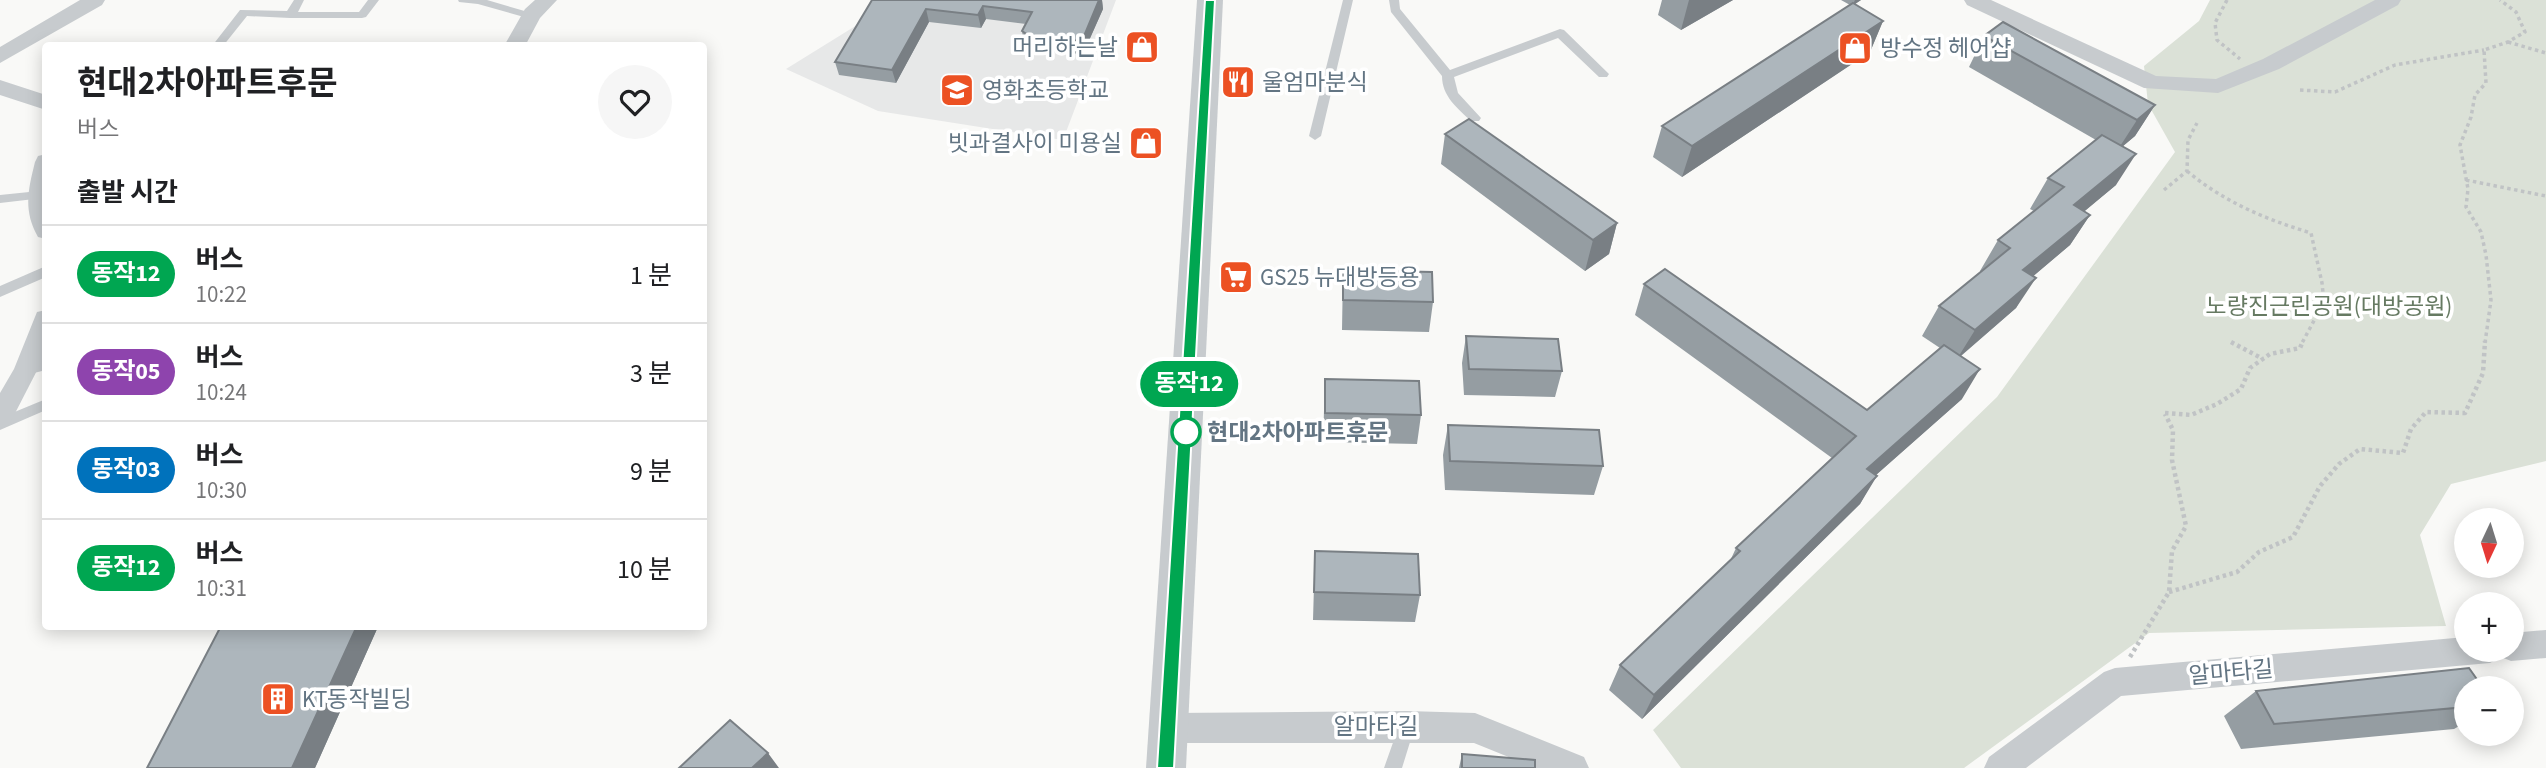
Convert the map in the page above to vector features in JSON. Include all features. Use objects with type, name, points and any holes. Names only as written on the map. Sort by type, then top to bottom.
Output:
[{"type":"street","points":[[0,55],[95,0]]},
{"type":"street","points":[[516,42],[531,16],[547,0]]},
{"type":"street","points":[[1166,768],[1210,0]]},
{"type":"street","points":[[1974,0],[2152,83],[2218,86],[2254,71],[2391,0]]},
{"type":"street","points":[[0,87],[42,102]]},
{"type":"street","points":[[42,178],[38,195],[42,226]]},
{"type":"street","points":[[0,417],[36,367],[42,338]]},
{"type":"street","points":[[2524,647],[2546,644]]},
{"type":"street","name":"알마타길","points":[[2115,682],[2454,652]]},
{"type":"street","points":[[2000,768],[2115,682]]},
{"type":"street","name":"알마타길","points":[[1170,729],[1407,726],[1475,728],[1573,768]]},
{"type":"lane","points":[[290,15],[299,0]]},
{"type":"lane","points":[[219,42],[244,12],[362,15],[374,0]]},
{"type":"lane","points":[[463,0],[478,1],[531,16]]},
{"type":"lane","points":[[1315,136],[1348,0]]},
{"type":"lane","points":[[1394,0],[1395,10],[1448,75],[1447,85],[1457,102],[1475,118]]},
{"type":"lane","points":[[1448,75],[1560,33],[1603,74]]},
{"type":"lane","points":[[0,199],[38,195]]},
{"type":"lane","points":[[0,292],[42,273]]},
{"type":"lane","points":[[0,424],[42,406]]},
{"type":"lane","points":[[1393,768],[1407,726]]},
{"type":"path","points":[[2227,0],[2215,23],[2217,40],[2254,71]]},
{"type":"path","points":[[2301,90],[2335,92],[2355,81],[2406,62],[2484,50],[2508,43],[2525,32],[2516,12],[2502,2]]},
{"type":"path","points":[[2508,43],[2546,53]]},
{"type":"path","points":[[2169,592],[2237,572],[2259,552],[2293,537],[2320,486],[2339,464],[2360,449],[2403,453],[2411,429],[2426,412],[2465,413],[2483,373],[2486,322],[2491,300],[2486,255],[2480,232],[2466,207],[2466,180],[2460,145],[2471,117],[2475,95],[2486,83],[2484,50]]},
{"type":"path","points":[[2115,682],[2169,592],[2172,551],[2186,526],[2172,460],[2173,430],[2165,413],[2191,415],[2217,404],[2241,389],[2250,368],[2270,354],[2300,348],[2308,329],[2323,306],[2324,284],[2315,260],[2311,233],[2259,216],[2210,192],[2187,171],[2186,149],[2191,130],[2197,123]]},
{"type":"path","points":[[2164,190],[2187,171]]},
{"type":"path","points":[[2466,180],[2546,196]]},
{"type":"path","points":[[2231,342],[2263,359]]},
{"type":"shaded area","name":"영화초등학교","points":[[874,0],[1116,0],[1063,140],[878,111],[786,69],[857,25]]},
{"type":"green space","name":"노량진근린공원(대방공원)","points":[[2210,0],[2546,0],[2546,461],[2451,484],[2420,535],[2446,626],[2149,633],[1964,768],[1681,768],[1653,730],[1997,397],[2175,152],[2148,104],[2144,66],[2199,21]]},
{"type":"building","points":[[872,0],[1099,0],[1082,41],[1031,37],[1022,31],[1032,12],[983,6],[978,15],[926,9],[892,70],[835,62]]},
{"type":"building","points":[[1853,3],[1883,21],[1692,146],[1662,126]]},
{"type":"building","points":[[2003,22],[2155,105],[2137,120],[1984,36]]},
{"type":"building","points":[[1469,119],[1617,223],[1593,240],[1445,134]]},
{"type":"building","points":[[2102,135],[2136,154],[2074,205],[2090,215],[2023,270],[2036,278],[1975,330],[1939,306],[2010,248],[1998,240],[2064,187],[2048,178]]},
{"type":"building","points":[[1665,269],[1867,410],[1944,345],[1980,369],[1867,469],[1877,476],[1654,695],[1620,665],[1740,551],[1736,548],[1856,436],[1644,284]]},
{"type":"building","points":[[1343,270],[1432,272],[1433,302],[1343,300]]},
{"type":"building","points":[[1466,336],[1558,339],[1562,371],[1469,369]]},
{"type":"building","points":[[1325,379],[1419,381],[1421,415],[1325,413]]},
{"type":"building","points":[[1448,425],[1599,430],[1603,466],[1450,461]]},
{"type":"building","points":[[1315,551],[1418,554],[1420,595],[1314,592]]},
{"type":"building","name":"KT동작빌딩","points":[[219,630],[355,630],[292,768],[147,768]]},
{"type":"building","points":[[2469,668],[2475,676],[2454,676],[2454,708],[2274,724],[2256,691]]},
{"type":"building","points":[[730,720],[768,753],[752,768],[679,768]]},
{"type":"building","points":[[1462,754],[1535,760],[1535,768],[1462,768]]},
{"type":"bus line","name":"동작12","points":[[1166,768],[1210,0]]},
{"type":"place","name":"머리하는날","points":[[1142,47]]},
{"type":"place","name":"방수정 헤어샵","points":[[1855,48]]},
{"type":"place","name":"울엄마분식","points":[[1238,82]]},
{"type":"place","name":"영화초등학교","points":[[957,90]]},
{"type":"place","name":"빗과결사이 미용실","points":[[1146,143]]},
{"type":"place","name":"GS25 뉴대방등용","points":[[1236,277]]},
{"type":"place","name":"현대2차아파트후문","points":[[1186,432]]},
{"type":"place","name":"KT동작빌딩","points":[[278,699]]}]
